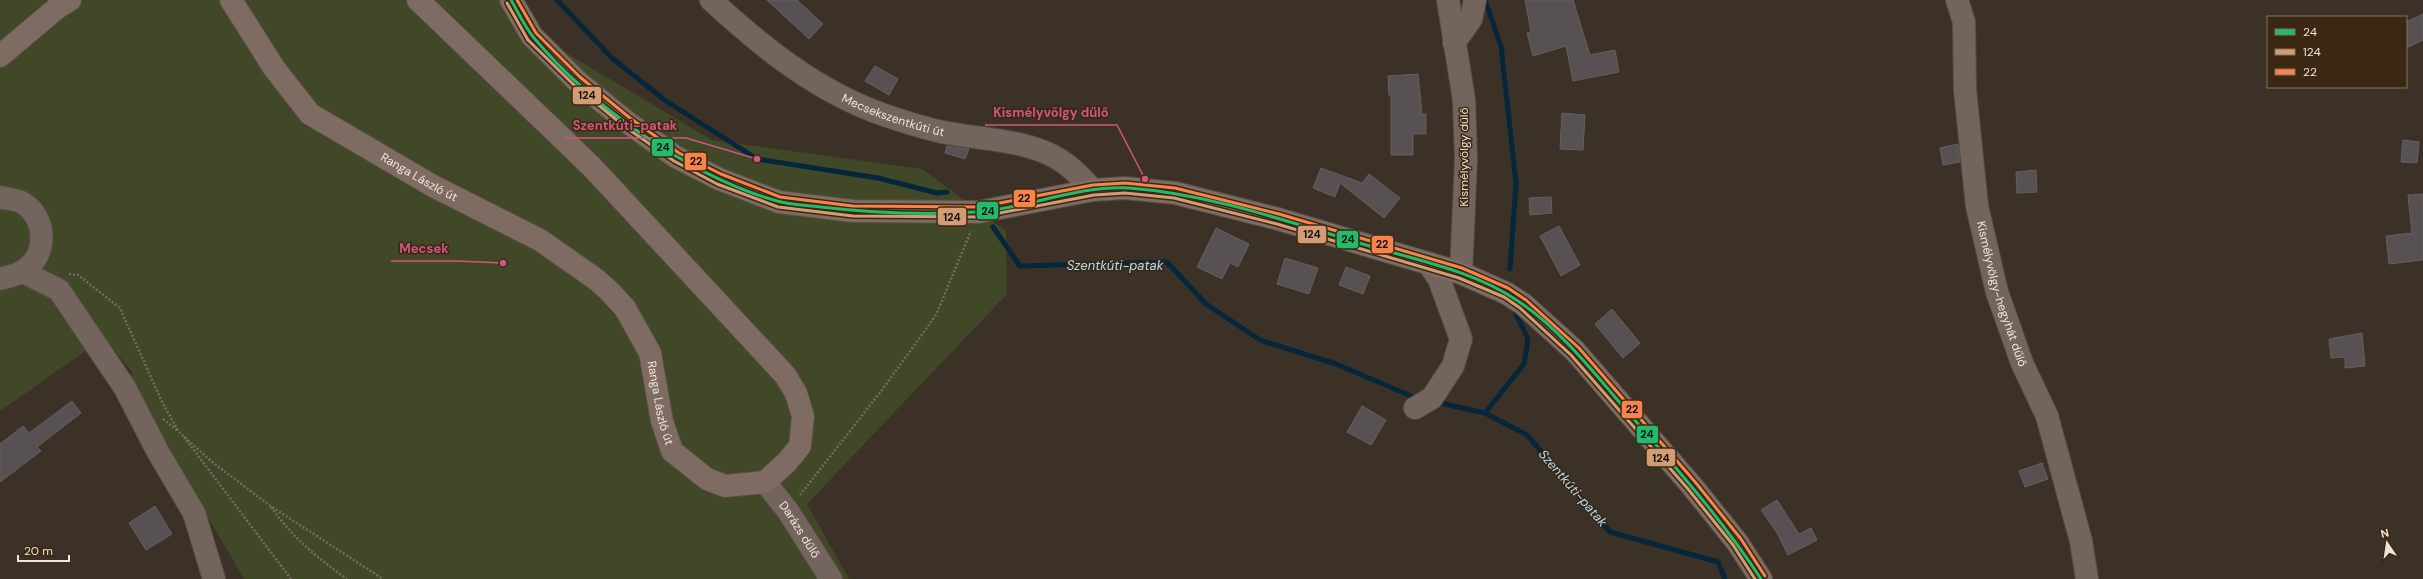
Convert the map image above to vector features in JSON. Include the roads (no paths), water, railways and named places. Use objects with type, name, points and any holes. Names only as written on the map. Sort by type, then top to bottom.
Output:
[{"type":"main road","points":[[0,56],[57,8],[70,0]]},
{"type":"main road","name":"Ranga László út","points":[[231,0],[274,68],[310,114],[433,186],[540,240],[597,280],[609,291],[625,308],[650,353],[662,421],[672,451],[677,456],[707,479],[725,486],[765,482]]},
{"type":"main road","points":[[418,0],[591,166],[785,375],[796,394],[803,416],[800,446],[787,462],[765,482]]},
{"type":"main road","points":[[511,0],[532,36],[577,81],[627,122],[676,157],[719,179],[779,202],[853,211],[979,212],[1014,204],[1093,190],[1125,188],[1175,193],[1278,219],[1461,273],[1523,304],[1575,351],[1697,492],[1737,542],[1761,579]]},
{"type":"street","name":"Mecsekszentkúti út","points":[[711,0],[748,34],[788,66],[840,96],[886,116],[942,132],[1001,141],[1049,154],[1073,169],[1093,190]]},
{"type":"street","name":"Kismélyvölgy dűlő","points":[[1448,0],[1464,100],[1466,159],[1461,273]]},
{"type":"street","points":[[1454,43],[1471,19],[1474,0]]},
{"type":"street","name":"Kismélyvölgy-hegyhát dűlő","points":[[1956,0],[1964,22],[1965,90],[1977,206],[1998,292],[2022,363],[2047,416],[2081,540],[2086,579]]},
{"type":"street","points":[[0,197],[22,203],[35,216],[42,235],[42,250],[37,260],[23,272],[0,279]]},
{"type":"street","points":[[1415,408],[1432,398],[1453,366],[1461,339],[1440,279],[1428,263]]},
{"type":"street","points":[[23,272],[59,290],[125,388],[158,452],[194,513],[214,579]]},
{"type":"street","name":"Darázs dűlő","points":[[765,482],[788,511],[831,579]]},
{"type":"waterway","name":"Szentkúti-patak","points":[[557,0],[612,58],[666,101],[757,159],[878,178],[937,193],[947,192]]},
{"type":"waterway","points":[[1485,0],[1501,46],[1516,183],[1510,269]]},
{"type":"waterway","name":"Szentkúti-patak","points":[[993,227],[1020,266],[1167,262],[1206,304],[1260,340],[1336,364],[1411,396]]},
{"type":"waterway","points":[[1485,413],[1524,364],[1528,339],[1516,314]]},
{"type":"waterway","name":"Szentkúti-patak","points":[[1440,403],[1485,413],[1527,435],[1610,532],[1718,562],[1725,579]]},
{"type":"place","name":"Szentkúti-patak","points":[[757,159]]},
{"type":"place","name":"Kismélyvölgy dűlő","points":[[1145,179]]},
{"type":"place","name":"Mecsek","points":[[503,263]]}]
